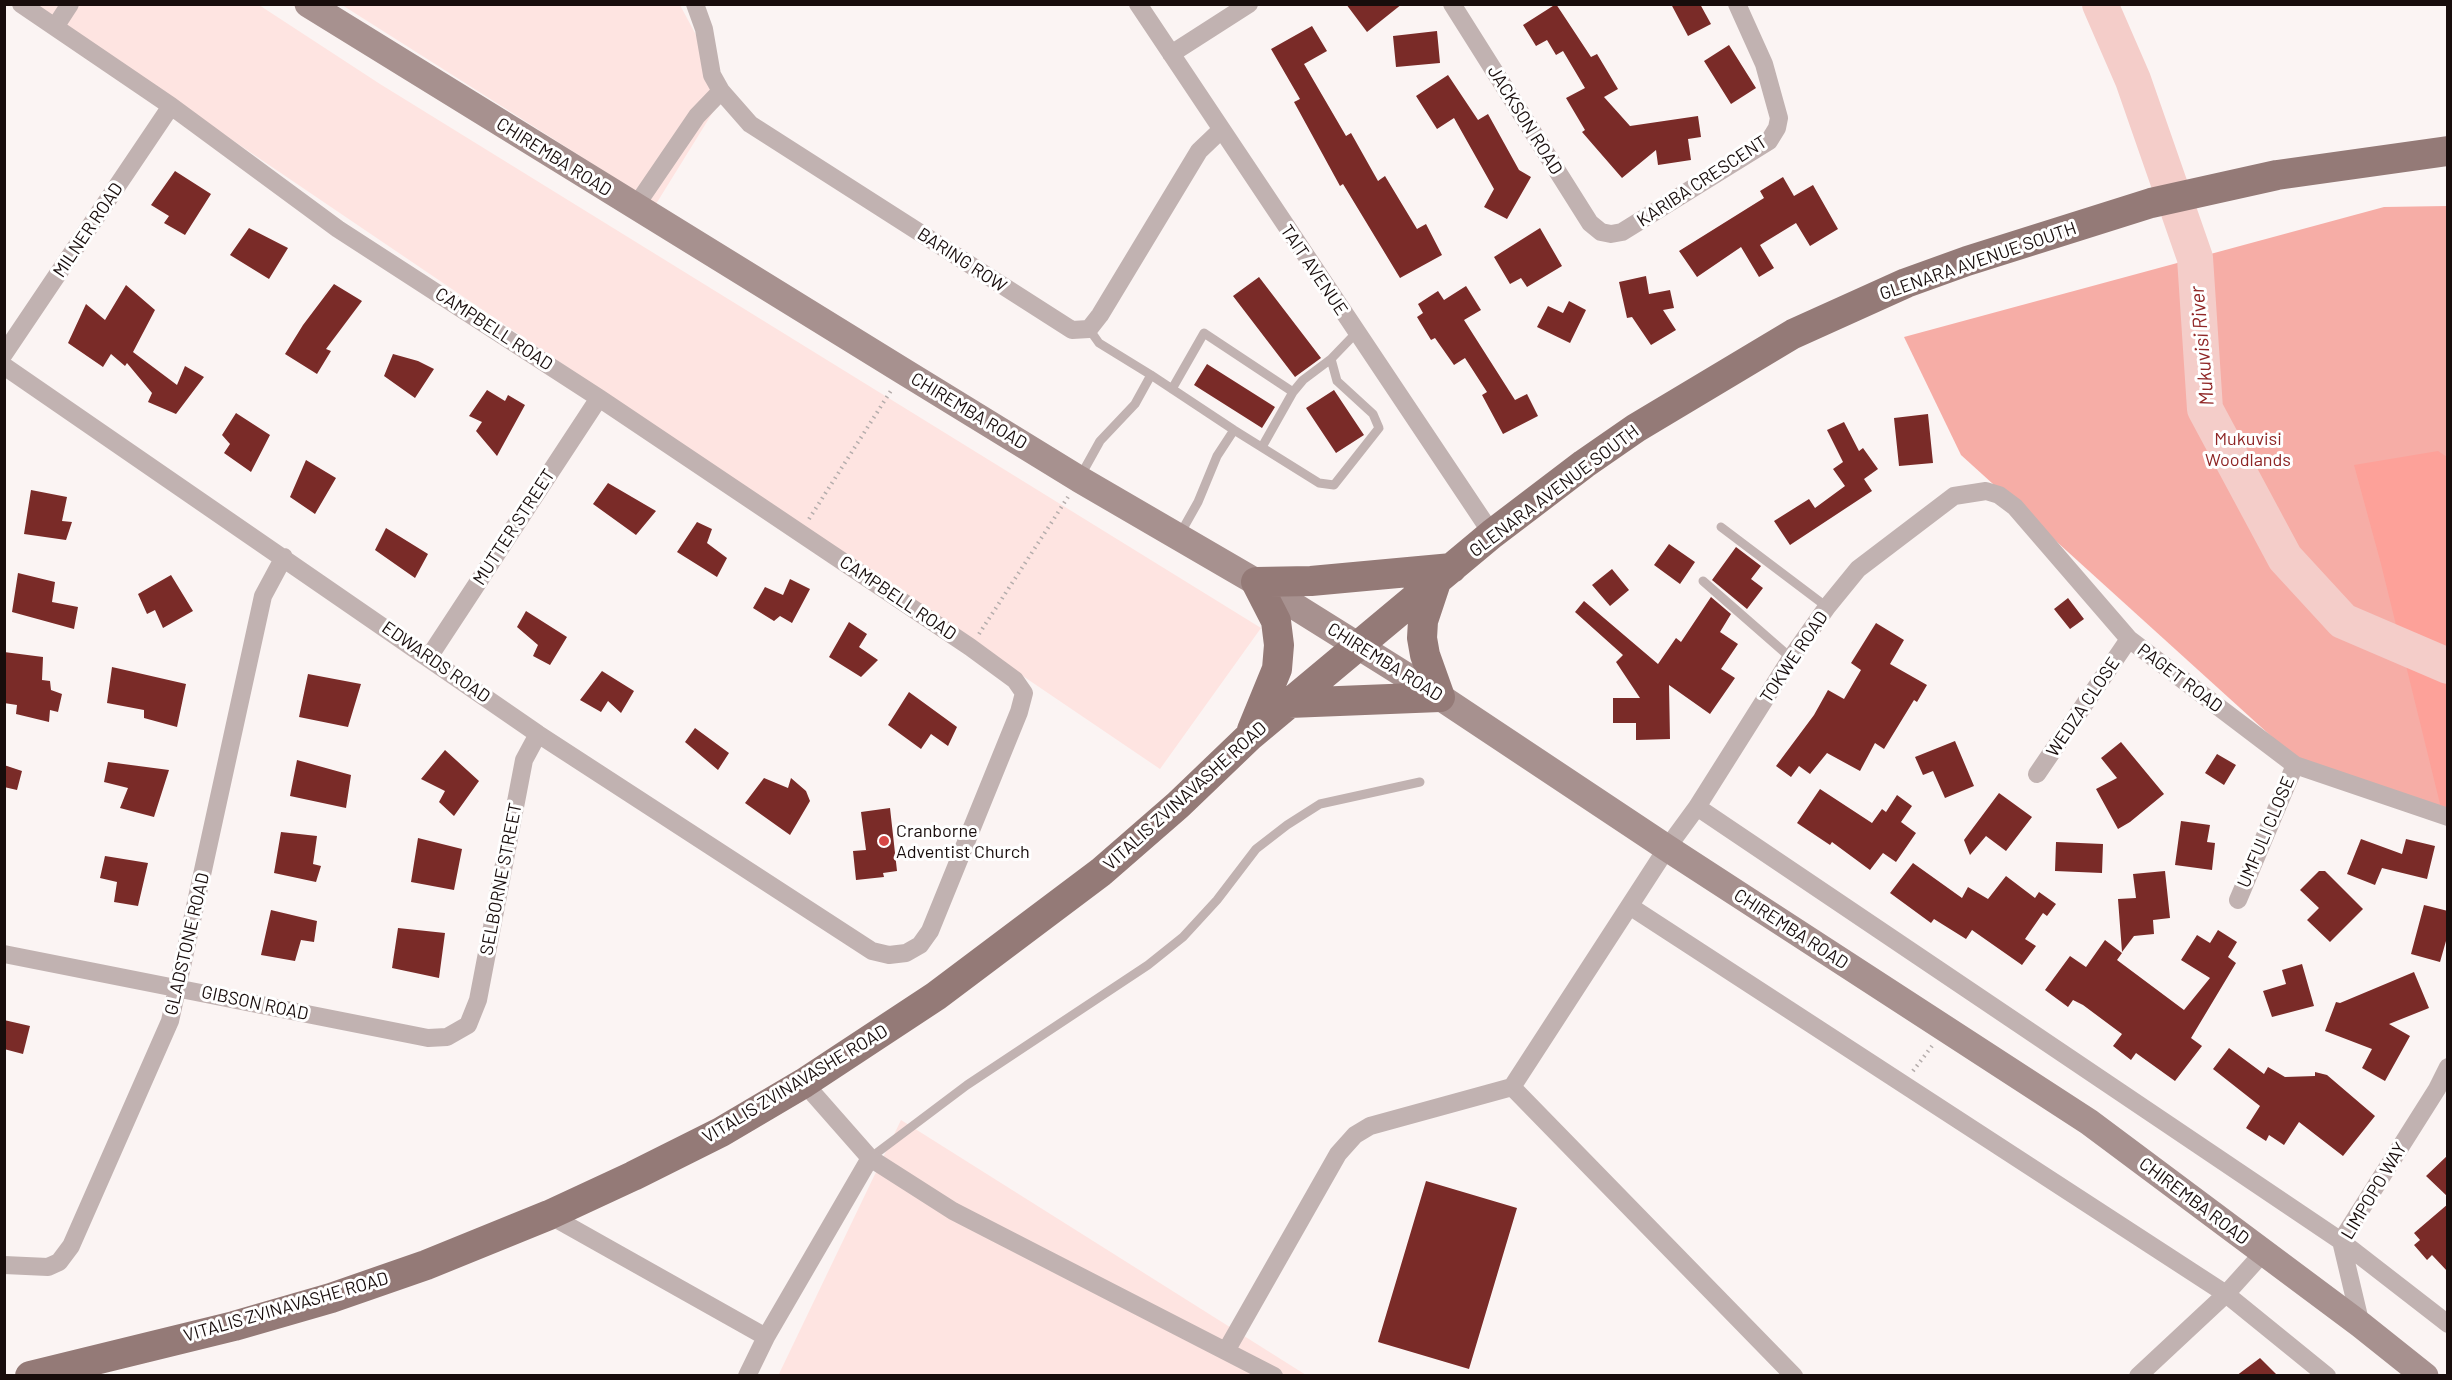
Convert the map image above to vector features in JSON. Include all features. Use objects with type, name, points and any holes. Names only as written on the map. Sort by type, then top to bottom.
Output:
[{"type":"main road","name":"CHIREMBA ROAD","points":[[308,4],[1079,479],[1256,582],[1440,697],[1667,848],[2089,1122],[2361,1324],[2425,1376]]},
{"type":"main road","name":"GLENARA AVENUE SOUTH","points":[[1358,646],[1492,534],[1584,464],[1636,429],[1793,334],[1917,279],[2151,203],[2277,175],[2448,152]]},
{"type":"main road","points":[[1250,736],[1277,669],[1279,645],[1276,621],[1256,582],[1444,575],[1423,621],[1422,638],[1425,655],[1440,697],[1289,703]]},
{"type":"main road","name":"VITALIS ZVINAVASHE ROAD","points":[[30,1376],[66,1371],[234,1326],[331,1298],[426,1265],[549,1215],[721,1132],[804,1083],[936,996],[1101,872],[1178,805],[1250,736],[1358,646]]},
{"type":"street","name":"CAMPBELL ROAD","points":[[21,4],[171,106],[338,229],[599,398],[970,647],[1015,680],[1024,693],[1019,712],[930,931],[920,945],[906,953],[889,955],[872,951]]},
{"type":"street","points":[[55,27],[70,4]]},
{"type":"street","name":"BARING ROW","points":[[695,4],[704,29],[712,75],[721,91],[750,124],[1072,330],[1089,329]]},
{"type":"street","name":"TAIT AVENUE","points":[[1138,4],[1492,534]]},
{"type":"street","points":[[1171,54],[1249,4]]},
{"type":"street","name":"JACKSON ROAD","points":[[1452,4],[1590,223],[1600,232]]},
{"type":"street","name":"KARIBA CRESCENT","points":[[1600,232],[1622,232],[1769,141],[1777,128],[1779,118],[1764,64],[1737,4]]},
{"type":"street","points":[[635,207],[697,116],[721,91]]},
{"type":"street","name":"MILNER ROAD","points":[[4,354],[171,106]]},
{"type":"street","points":[[1089,329],[1101,315],[1199,151],[1221,130]]},
{"type":"street","name":"EDWARDS ROAD","points":[[4,366],[538,734],[872,951]]},
{"type":"street","name":"MUTTER STREET","points":[[429,657],[599,398]]},
{"type":"street","name":"PAGET ROAD","points":[[1954,496],[1986,491],[1999,495],[2015,507],[2129,639],[2295,765],[2448,817]]},
{"type":"street","name":"TOKWE ROAD","points":[[1512,1087],[1631,907],[1667,848],[1697,807],[1791,658],[1827,607],[1858,569],[1954,496]]},
{"type":"street","name":"GLADSTONE ROAD","points":[[4,1265],[48,1267],[59,1262],[71,1246],[170,1021],[263,596],[284,557]]},
{"type":"street","name":"WEDZA CLOSE","points":[[2037,774],[2129,639]]},
{"type":"street","name":"SELBORNE STREET","points":[[468,1025],[478,1000],[524,760],[538,734]]},
{"type":"street","name":"UMFULI CLOSE","points":[[2238,900],[2295,765]]},
{"type":"street","points":[[1697,807],[2341,1241],[2448,1324]]},
{"type":"street","points":[[1631,907],[2226,1294],[2327,1376]]},
{"type":"street","name":"GIBSON ROAD","points":[[4,954],[428,1038],[447,1037],[468,1025]]},
{"type":"street","name":"LIMPOPO WAY","points":[[2361,1324],[2341,1241],[2437,1089],[2448,1067]]},
{"type":"street","points":[[804,1083],[870,1158],[953,1211],[1274,1376]]},
{"type":"street","points":[[1226,1351],[1338,1154],[1355,1136],[1370,1126],[1512,1087],[1794,1376]]},
{"type":"street","points":[[747,1376],[766,1337],[870,1158]]},
{"type":"street","points":[[549,1215],[766,1337]]},
{"type":"street","points":[[2138,1376],[2226,1294],[2264,1253]]},
{"type":"lane","points":[[1089,329],[1099,343],[1234,430],[1319,483],[1334,485],[1379,428],[1373,414],[1337,381],[1331,359]]},
{"type":"lane","points":[[1172,389],[1204,333],[1293,392]]},
{"type":"lane","points":[[1262,447],[1293,392],[1303,380],[1331,359],[1356,333]]},
{"type":"lane","points":[[1079,479],[1101,441],[1136,405],[1151,375]]},
{"type":"lane","points":[[1179,536],[1198,502],[1217,456],[1234,430]]},
{"type":"lane","points":[[1720,527],[1827,607]]},
{"type":"lane","points":[[1703,581],[1791,658]]},
{"type":"lane","points":[[870,1158],[967,1085],[1148,965],[1183,937],[1217,900],[1256,849],[1287,825],[1320,804],[1420,782]]},
{"type":"path","points":[[800,533],[903,371]]},
{"type":"path","points":[[970,647],[1079,479]]},
{"type":"path","points":[[1904,1084],[1944,1028]]},
{"type":"shaded area","points":[[33,5],[259,5],[380,84],[1261,628],[1160,769]]},
{"type":"shaded area","points":[[342,5],[680,5],[726,91],[656,204]]},
{"type":"shaded area","points":[[2438,451],[2447,457],[2447,813],[2442,812],[2381,564],[2354,465]]},
{"type":"shaded area","points":[[901,1120],[1306,1375],[778,1376]]},
{"type":"green space","name":"Mukuvisi Woodlands","points":[[2447,206],[2447,813],[2304,766],[1961,455],[1904,337],[2384,207]]},
{"type":"building","points":[[1346,4],[1402,4],[1367,32]]},
{"type":"building","points":[[1556,4],[1591,57],[1597,54],[1618,89],[1604,97],[1630,126],[1698,116],[1701,137],[1688,139],[1691,160],[1658,165],[1656,150],[1622,178],[1582,132],[1585,130],[1566,98],[1585,88],[1563,51],[1556,55],[1547,40],[1536,46],[1523,25]]},
{"type":"building","points":[[1671,4],[1700,4],[1711,24],[1688,36]]},
{"type":"building","points":[[1312,26],[1327,51],[1304,64],[1346,136],[1351,133],[1378,181],[1385,176],[1417,229],[1426,224],[1442,255],[1400,278],[1343,184],[1340,186],[1294,102],[1300,99],[1271,49]]},
{"type":"building","points":[[1437,31],[1440,63],[1396,67],[1393,36]]},
{"type":"building","points":[[1729,45],[1756,88],[1731,104],[1704,61]]},
{"type":"building","points":[[1448,75],[1478,120],[1488,114],[1519,170],[1531,177],[1507,219],[1484,207],[1494,189],[1454,118],[1437,129],[1416,96]]},
{"type":"building","points":[[175,171],[211,194],[185,235],[164,223],[169,216],[151,205]]},
{"type":"building","points":[[1783,177],[1794,196],[1813,185],[1838,229],[1810,246],[1796,223],[1760,245],[1774,268],[1759,277],[1741,247],[1697,277],[1679,251],[1764,198],[1760,191]]},
{"type":"building","points":[[249,228],[288,248],[269,279],[230,255]]},
{"type":"building","points":[[1540,228],[1562,266],[1527,287],[1521,278],[1510,284],[1494,257]]},
{"type":"building","points":[[1646,276],[1649,294],[1670,290],[1674,308],[1663,310],[1676,330],[1651,345],[1632,317],[1627,318],[1619,282]]},
{"type":"building","points":[[1259,277],[1321,358],[1295,377],[1233,296]]},
{"type":"building","points":[[334,284],[362,301],[326,349],[331,351],[317,374],[285,354],[303,325]]},
{"type":"building","points":[[126,285],[155,310],[133,352],[177,385],[185,366],[204,377],[176,414],[148,402],[152,393],[127,363],[125,366],[111,354],[103,367],[68,343],[86,304],[105,320]]},
{"type":"building","points":[[1466,286],[1481,310],[1464,320],[1515,400],[1527,394],[1538,416],[1503,434],[1482,395],[1487,392],[1465,358],[1454,365],[1435,338],[1431,340],[1417,317],[1423,313],[1418,304],[1438,291],[1444,300]]},
{"type":"building","points":[[1569,301],[1586,310],[1570,343],[1537,327],[1548,306],[1563,313]]},
{"type":"building","points":[[393,354],[418,361],[434,369],[415,398],[384,376]]},
{"type":"building","points":[[1207,364],[1275,407],[1262,428],[1194,385]]},
{"type":"building","points":[[487,390],[505,401],[508,395],[525,405],[497,456],[476,431],[482,422],[469,416]]},
{"type":"building","points":[[1334,390],[1364,435],[1336,453],[1306,408]]},
{"type":"building","points":[[236,413],[270,435],[251,472],[224,453],[230,444],[222,435]]},
{"type":"building","points":[[1928,414],[1933,463],[1899,466],[1894,418]]},
{"type":"building","points":[[1844,422],[1859,451],[1863,448],[1878,469],[1864,479],[1872,491],[1790,545],[1774,521],[1809,499],[1815,508],[1845,486],[1833,469],[1843,462],[1827,430]]},
{"type":"building","points":[[306,460],[336,478],[315,514],[290,497]]},
{"type":"building","points":[[608,483],[656,511],[636,535],[593,504]]},
{"type":"building","points":[[31,490],[67,497],[62,521],[72,522],[66,540],[24,534]]},
{"type":"building","points":[[697,522],[712,529],[707,543],[727,558],[717,577],[677,552]]},
{"type":"building","points":[[386,528],[428,554],[415,578],[375,550]]},
{"type":"building","points":[[1669,544],[1695,562],[1680,584],[1654,565]]},
{"type":"building","points":[[1736,547],[1761,566],[1751,579],[1763,588],[1747,609],[1712,580]]},
{"type":"building","points":[[1612,569],[1629,590],[1610,606],[1592,585]]},
{"type":"building","points":[[18,573],[55,582],[52,602],[78,607],[74,629],[12,612]]},
{"type":"building","points":[[171,575],[193,611],[163,628],[155,610],[147,614],[138,594]]},
{"type":"building","points":[[790,579],[810,589],[792,623],[780,616],[774,621],[753,608],[765,587],[783,595]]},
{"type":"building","points":[[1711,597],[1731,614],[1720,632],[1738,644],[1721,669],[1735,678],[1710,714],[1669,685],[1670,739],[1636,740],[1636,723],[1613,723],[1613,698],[1640,698],[1616,662],[1623,655],[1575,612],[1584,601],[1658,664],[1676,638],[1681,642]]},
{"type":"building","points":[[2068,598],[2084,619],[2070,629],[2054,609]]},
{"type":"building","points":[[526,611],[567,637],[550,665],[533,656],[538,645],[517,627]]},
{"type":"building","points":[[849,622],[867,634],[859,647],[878,660],[861,677],[829,657]]},
{"type":"building","points":[[1876,623],[1904,640],[1890,664],[1927,685],[1917,702],[1914,700],[1884,749],[1875,743],[1860,771],[1827,753],[1810,774],[1799,766],[1791,777],[1776,766],[1814,715],[1828,690],[1844,699],[1861,670],[1851,663]]},
{"type":"building","points":[[4,652],[43,657],[42,680],[50,681],[51,690],[62,694],[58,712],[50,710],[49,722],[16,714],[17,705],[4,703]]},
{"type":"building","points":[[112,667],[186,684],[177,727],[144,718],[144,710],[107,703]]},
{"type":"building","points":[[602,671],[634,691],[621,713],[608,701],[601,712],[580,700]]},
{"type":"building","points":[[308,674],[361,684],[348,727],[299,717]]},
{"type":"building","points":[[909,692],[957,727],[948,746],[931,734],[921,749],[888,725]]},
{"type":"building","points":[[695,728],[729,753],[718,770],[685,742]]},
{"type":"building","points":[[1955,741],[1974,786],[1945,798],[1933,771],[1923,775],[1915,757]]},
{"type":"building","points":[[2121,742],[2164,794],[2118,829],[2096,789],[2117,778],[2101,758]]},
{"type":"building","points":[[445,750],[479,781],[454,816],[439,802],[445,791],[421,779]]},
{"type":"building","points":[[2217,754],[2236,765],[2224,785],[2205,773]]},
{"type":"building","points":[[297,760],[351,775],[346,808],[290,796]]},
{"type":"building","points":[[108,762],[169,770],[154,817],[120,808],[128,788],[104,782]]},
{"type":"building","points":[[4,765],[22,771],[17,790],[4,787]]},
{"type":"building","points":[[764,778],[788,788],[791,778],[806,791],[810,801],[790,835],[745,803]]},
{"type":"building","points":[[1820,789],[1872,823],[1882,809],[1886,812],[1897,795],[1912,806],[1901,822],[1916,833],[1896,862],[1883,853],[1870,870],[1832,842],[1830,845],[1797,823]]},
{"type":"building","points":[[1999,793],[2032,817],[2006,851],[1986,836],[1970,855],[1964,840]]},
{"type":"building","name":"Cranborne Adventist Church","points":[[890,808],[897,871],[883,873],[884,877],[856,880],[853,851],[866,850],[861,812]]},
{"type":"building","points":[[2181,821],[2210,825],[2207,842],[2215,843],[2212,870],[2175,865]]},
{"type":"building","points":[[281,832],[317,836],[313,864],[321,866],[316,882],[274,873]]},
{"type":"building","points":[[418,838],[462,849],[454,890],[411,882]]},
{"type":"building","points":[[2361,839],[2402,854],[2406,839],[2435,846],[2427,879],[2382,868],[2375,885],[2347,874]]},
{"type":"building","points":[[2056,842],[2103,844],[2102,873],[2055,871]]},
{"type":"building","points":[[105,856],[148,863],[138,906],[114,902],[117,882],[100,878]]},
{"type":"building","points":[[1913,863],[1962,898],[1968,887],[1988,899],[2006,876],[2035,898],[2039,892],[2056,904],[2047,916],[2043,913],[2025,939],[2036,946],[2022,965],[1972,930],[1966,939],[1934,919],[1931,923],[1890,893]]},
{"type":"building","points":[[2165,871],[2170,918],[2153,920],[2154,934],[2134,936],[2122,952],[2118,899],[2136,898],[2133,874]]},
{"type":"building","points":[[2319,871],[2325,871],[2363,909],[2330,942],[2307,920],[2319,908],[2300,890]]},
{"type":"building","points":[[2424,905],[2448,911],[2448,934],[2440,962],[2411,954]]},
{"type":"building","points":[[271,910],[317,921],[314,942],[301,940],[295,961],[261,955]]},
{"type":"building","points":[[398,928],[445,933],[439,978],[392,968]]},
{"type":"building","points":[[2218,930],[2237,942],[2228,957],[2236,963],[2191,1038],[2202,1046],[2175,1081],[2136,1053],[2131,1060],[2113,1046],[2122,1034],[2083,1005],[2073,1000],[2068,1007],[2045,990],[2070,956],[2086,967],[2105,940],[2122,953],[2117,960],[2184,1010],[2210,978],[2181,960],[2197,935],[2210,943]]},
{"type":"building","points":[[2302,964],[2314,1006],[2272,1017],[2263,991],[2286,984],[2282,970]]},
{"type":"building","points":[[2414,972],[2429,1008],[2389,1024],[2410,1036],[2385,1081],[2362,1068],[2372,1049],[2325,1031],[2336,1002],[2340,1003]]},
{"type":"building","points":[[4,1020],[30,1026],[23,1054],[4,1049]]},
{"type":"building","points":[[2229,1048],[2264,1074],[2268,1067],[2285,1077],[2315,1076],[2315,1072],[2327,1075],[2375,1116],[2343,1156],[2299,1122],[2284,1145],[2269,1135],[2266,1141],[2246,1128],[2260,1106],[2213,1069]]},
{"type":"building","points":[[2448,1155],[2448,1197],[2426,1176]]},
{"type":"building","points":[[1426,1181],[1517,1208],[1469,1369],[1378,1342]]},
{"type":"building","points":[[2448,1204],[2448,1272],[2432,1255],[2427,1260],[2414,1245],[2420,1240],[2414,1233]]},
{"type":"building","points":[[2260,1358],[2278,1376],[2236,1376]]},
{"type":"waterway","name":"Mukuvisi River","points":[[2100,4],[2133,80],[2195,258],[2205,409],[2285,558],[2343,621],[2448,666]]},
{"type":"place","name":"Cranborne Adventist Church","points":[[884,841]]}]
